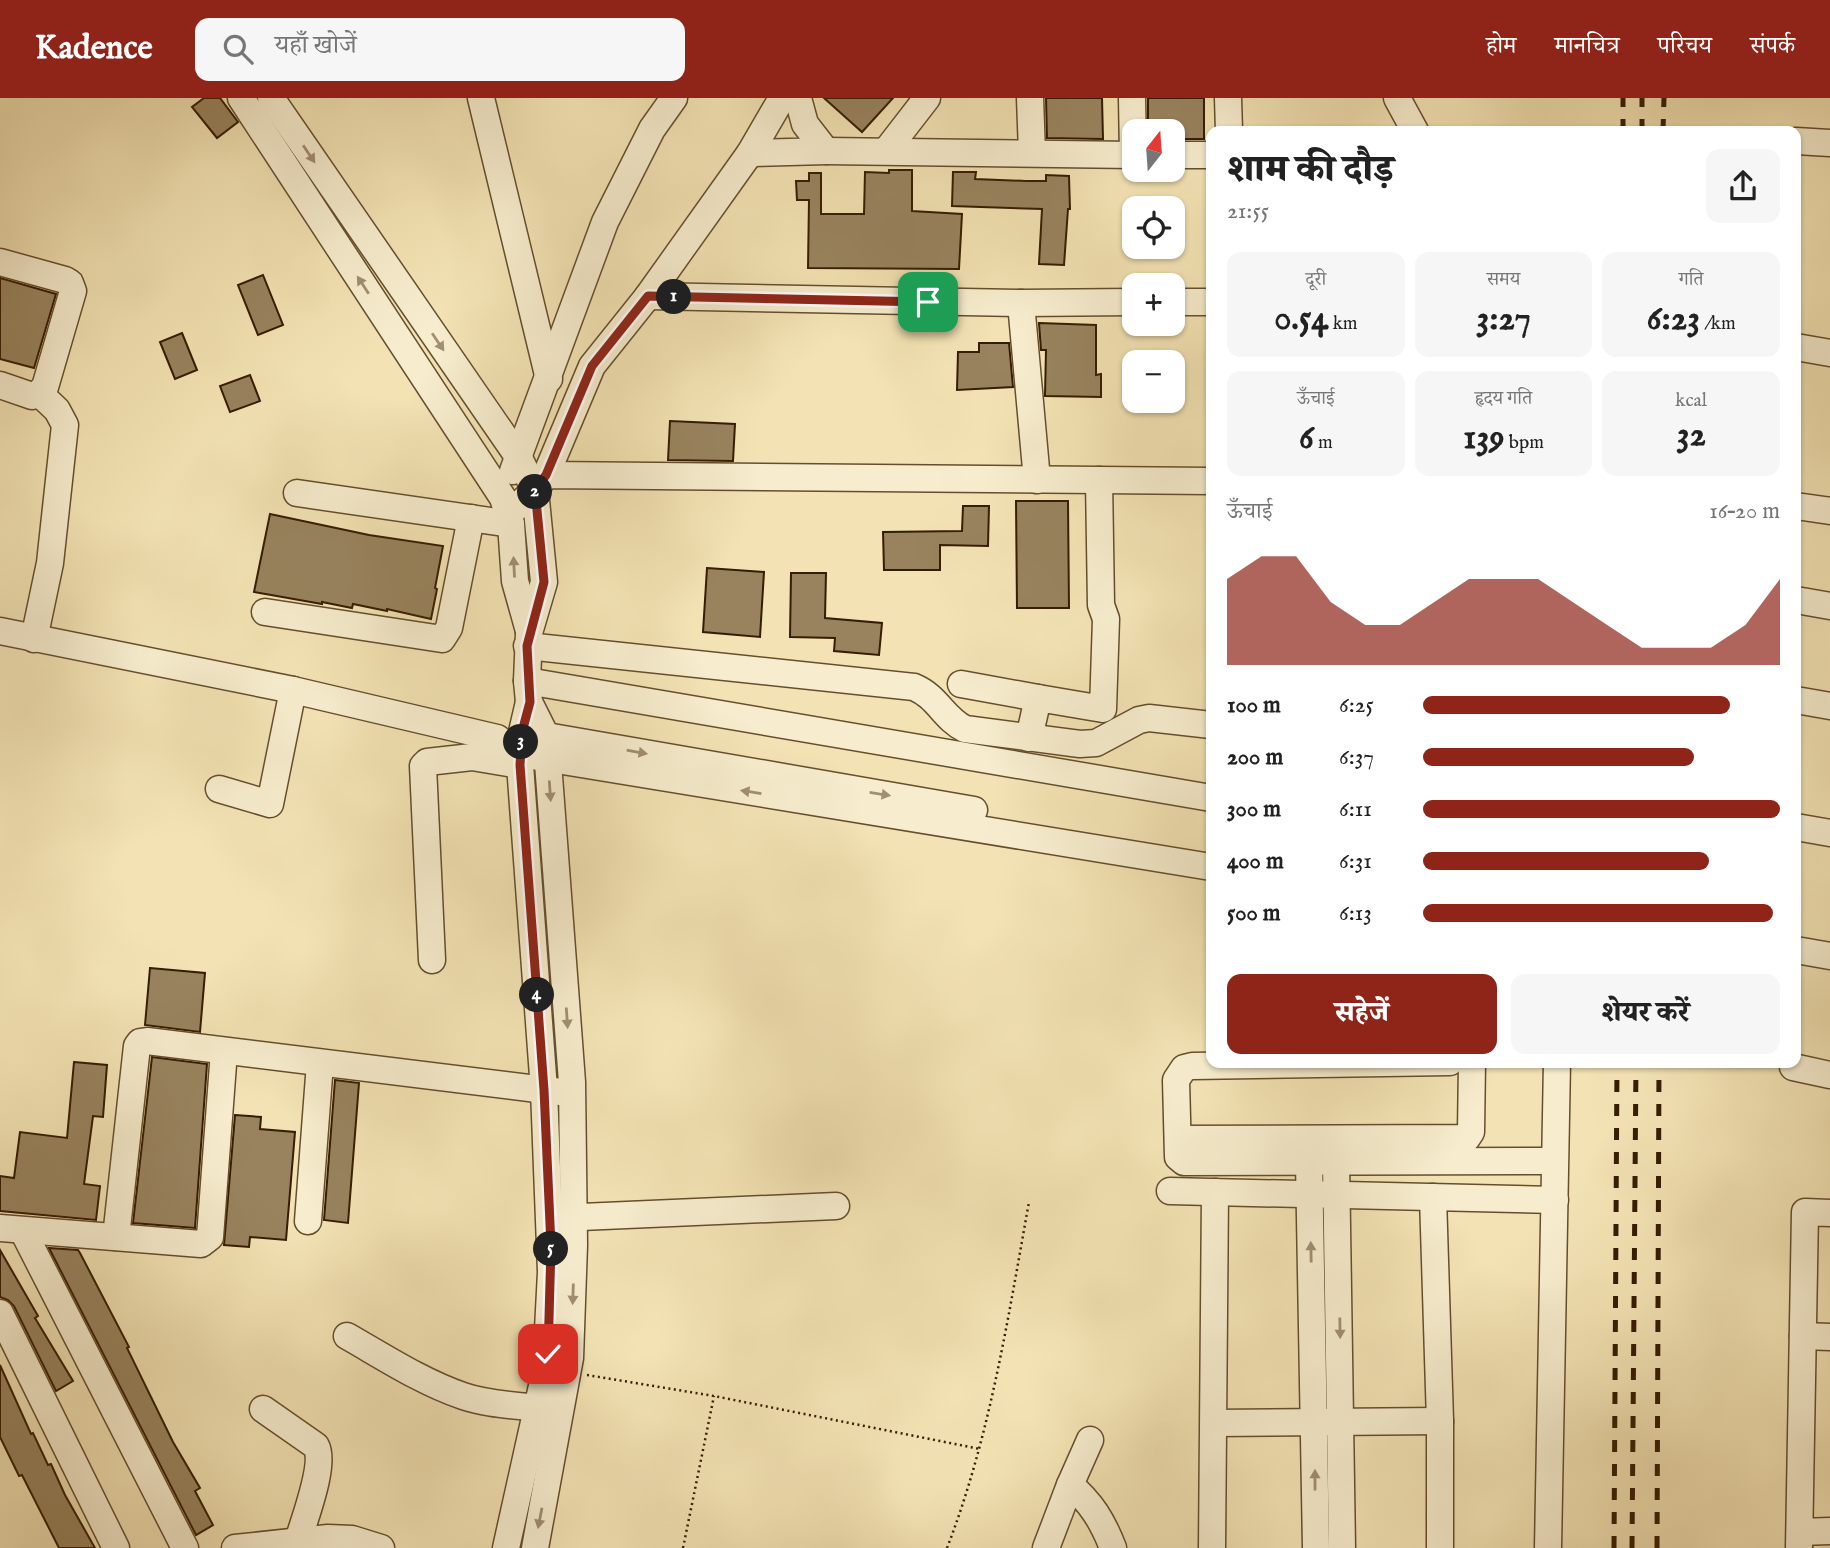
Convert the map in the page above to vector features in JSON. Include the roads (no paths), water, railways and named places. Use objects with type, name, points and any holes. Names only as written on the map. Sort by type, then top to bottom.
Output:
[{"type":"street","points":[[241,98],[508,512]]},
{"type":"street","points":[[271,98],[519,458],[541,482],[544,582],[528,639]]},
{"type":"street","points":[[481,98],[549,379]]},
{"type":"street","points":[[535,1548],[572,1339],[562,1218],[544,1090],[515,750],[528,691],[528,639],[515,581],[508,512],[519,458],[605,222],[652,129],[674,98]]},
{"type":"street","points":[[297,493],[471,518],[508,512],[541,482],[592,366],[648,296],[750,153],[782,98]]},
{"type":"street","points":[[798,98],[805,124],[826,151]]},
{"type":"street","points":[[886,151],[927,98]]},
{"type":"street","points":[[1030,98],[1031,153]]},
{"type":"street","points":[[1132,98],[1132,119]]},
{"type":"street","points":[[1228,98],[1228,126]]},
{"type":"street","points":[[1397,98],[1412,126]]},
{"type":"street","points":[[1801,141],[1830,143]]},
{"type":"street","points":[[750,153],[886,151],[1122,155]]},
{"type":"street","points":[[1185,155],[1206,155]]},
{"type":"street","points":[[0,262],[65,280],[70,283],[73,291],[45,387],[32,396],[0,386]]},
{"type":"street","points":[[648,296],[1021,303],[1122,302]]},
{"type":"street","points":[[1185,302],[1206,302]]},
{"type":"street","points":[[1021,303],[1037,480]]},
{"type":"street","points":[[1801,348],[1830,353]]},
{"type":"street","points":[[36,630],[50,563],[65,425],[57,410],[39,393]]},
{"type":"street","points":[[961,684],[1102,709],[1106,619],[1101,605],[1099,480]]},
{"type":"street","points":[[541,482],[1206,481]]},
{"type":"street","points":[[1801,507],[1830,511],[1830,500]]},
{"type":"street","points":[[265,612],[442,639],[449,628],[471,518]]},
{"type":"street","points":[[1801,601],[1830,606]]},
{"type":"street","points":[[0,631],[36,630],[293,690],[515,750],[1206,848]]},
{"type":"street","points":[[528,639],[914,687],[936,700],[952,721],[965,729],[1024,737],[1080,744],[1096,743],[1139,720],[1149,718],[1206,724]]},
{"type":"street","points":[[219,789],[270,804],[293,690]]},
{"type":"street","points":[[528,691],[1206,798]]},
{"type":"street","points":[[1015,766],[1038,698]]},
{"type":"street","points":[[1801,702],[1830,706]]},
{"type":"street","points":[[432,960],[423,766],[427,762],[515,750]]},
{"type":"street","points":[[506,1548],[548,1354],[551,1246],[562,1218],[572,1094],[515,750]]},
{"type":"street","points":[[815,793],[1206,866]]},
{"type":"street","points":[[1801,828],[1830,833]]},
{"type":"street","points":[[1801,951],[1830,956]]},
{"type":"street","points":[[1801,967],[1830,972]]},
{"type":"street","points":[[116,1237],[136,1046],[140,1042],[572,1094]]},
{"type":"street","points":[[11,1229],[201,1244],[210,1237],[224,1051]]},
{"type":"street","points":[[308,1221],[320,1063]]},
{"type":"street","points":[[1206,1066],[1184,1069],[1176,1080],[1178,1157],[1184,1162],[1336,1162],[1445,1150],[1467,1138],[1471,1132],[1472,1068]]},
{"type":"street","points":[[1548,1548],[1557,1068]]},
{"type":"street","points":[[1798,1068],[1830,1075]]},
{"type":"street","points":[[1178,1139],[1445,1150],[1554,1161]]},
{"type":"street","points":[[1440,1548],[1440,1197],[1445,1150]]},
{"type":"street","points":[[1309,1162],[1316,1548]]},
{"type":"street","points":[[1336,1162],[1342,1548]]},
{"type":"street","points":[[1170,1191],[1555,1200]]},
{"type":"street","points":[[1212,1548],[1215,1192]]},
{"type":"street","points":[[562,1218],[836,1206]]},
{"type":"street","points":[[1830,1213],[1805,1212],[1799,1540],[1830,1531]]},
{"type":"street","points":[[11,1229],[185,1548]]},
{"type":"street","points":[[0,1313],[116,1548]]},
{"type":"street","points":[[347,1336],[462,1396],[537,1408]]},
{"type":"street","points":[[1803,1336],[1830,1337]]},
{"type":"street","points":[[263,1409],[318,1450],[319,1464],[298,1541]]},
{"type":"street","points":[[1214,1423],[1440,1422]]},
{"type":"street","points":[[1046,1548],[1090,1440]]},
{"type":"street","points":[[1070,1485],[1086,1498],[1105,1527],[1112,1548]]},
{"type":"street","points":[[234,1548],[328,1538],[352,1539],[382,1548]]},
{"type":"railway","points":[[1623,98],[1623,126]]},
{"type":"railway","points":[[1642,98],[1642,126]]},
{"type":"railway","points":[[1663,126],[1664,98]]},
{"type":"railway","points":[[1614,1548],[1617,1068]]},
{"type":"railway","points":[[1632,1548],[1636,1068]]},
{"type":"railway","points":[[1657,1548],[1659,1068]]}]
